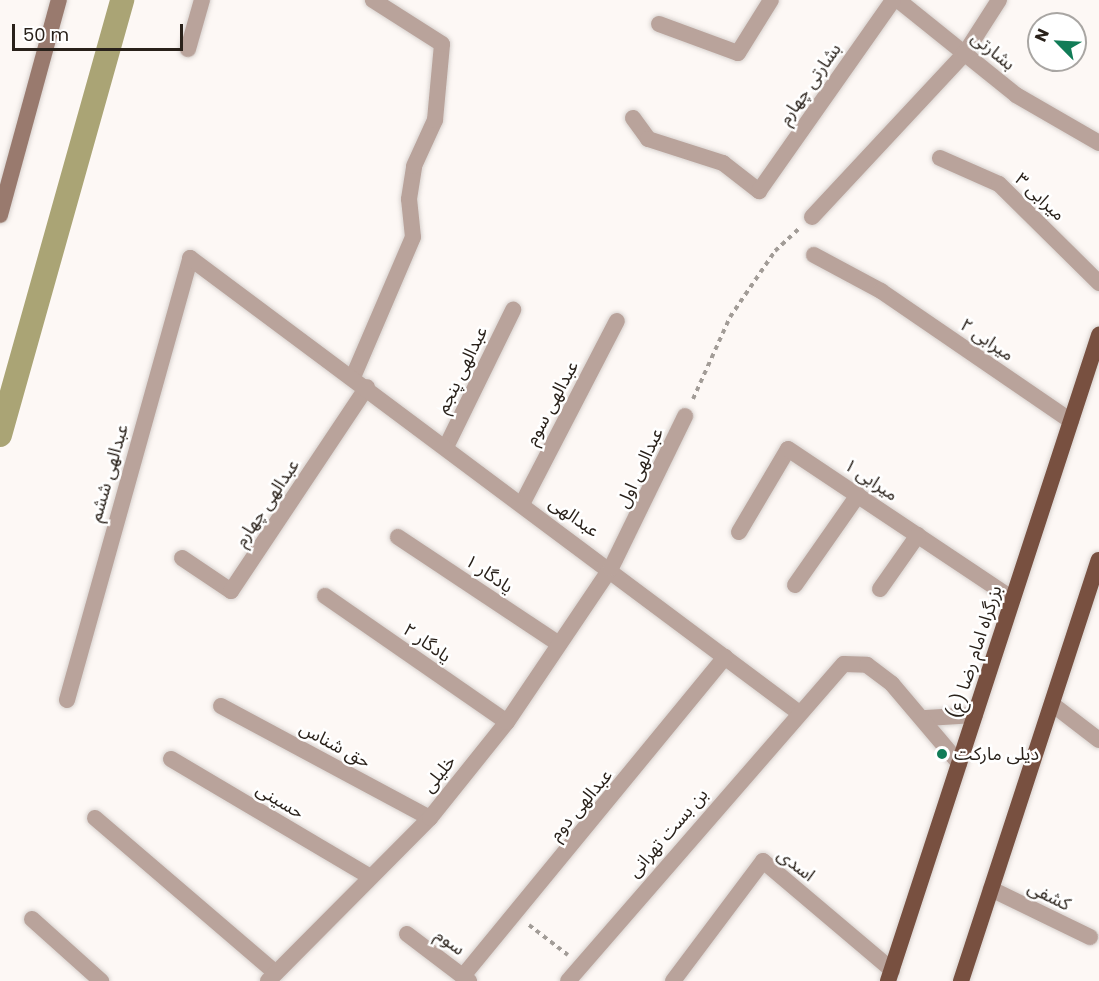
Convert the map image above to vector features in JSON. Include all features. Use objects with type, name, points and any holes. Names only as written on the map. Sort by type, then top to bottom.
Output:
[{"type":"highway","name":"بزرگراه امام رضا (ع)","points":[[890,976],[1099,335]]},
{"type":"highway","points":[[962,981],[1099,560]]},
{"type":"main road","points":[[0,215],[59,0]]},
{"type":"street","points":[[188,49],[202,0]]},
{"type":"street","points":[[353,377],[393,278],[413,237],[409,199],[414,166],[435,120],[442,44],[421,26],[374,0]]},
{"type":"street","points":[[659,24],[738,53],[771,0]]},
{"type":"street","name":"بشارتی چهارم","points":[[633,118],[648,139],[723,163],[759,191],[893,0]]},
{"type":"street","name":"بشارتی","points":[[898,0],[1016,94],[1099,143]]},
{"type":"street","points":[[812,217],[964,53],[999,0]]},
{"type":"street","name":"میرابی ۳","points":[[940,158],[999,184],[1099,283]]},
{"type":"street","name":"میرابی ۲","points":[[813,255],[881,291],[1071,421]]},
{"type":"street","name":"عبدالهی","points":[[189,258],[611,568],[798,712]]},
{"type":"street","name":"عبدالهی ششم","points":[[67,700],[189,258]]},
{"type":"street","name":"عبدالهی پنجم","points":[[446,447],[513,310]]},
{"type":"street","name":"عبدالهی سوم","points":[[522,504],[617,321]]},
{"type":"street","name":"عبدالهی چهارم","points":[[182,558],[231,591],[367,387]]},
{"type":"street","name":"عبدالهی اول","points":[[611,568],[685,416]]},
{"type":"street","name":"میرابی ۱","points":[[739,532],[788,448],[1013,599]]},
{"type":"street","points":[[795,585],[858,495]]},
{"type":"street","points":[[880,589],[918,535]]},
{"type":"street","name":"یادگار ۱","points":[[398,537],[559,644]]},
{"type":"street","name":"خلیلی","points":[[272,977],[369,876],[430,818],[507,722],[611,568]]},
{"type":"street","name":"یادگار ۲","points":[[324,596],[507,722]]},
{"type":"street","name":"عبدالهی دوم","points":[[466,978],[515,914],[725,657]]},
{"type":"street","points":[[798,712],[844,664],[867,665],[926,718],[959,763]]},
{"type":"street","points":[[1052,704],[1099,740]]},
{"type":"street","name":"حق شناس","points":[[221,706],[430,818]]},
{"type":"street","name":"بن بست تهرانی","points":[[568,981],[798,712]]},
{"type":"street","points":[[926,718],[975,715]]},
{"type":"street","name":"حسینی","points":[[171,759],[369,876]]},
{"type":"street","points":[[95,819],[272,977]]},
{"type":"street","name":"اسدی","points":[[673,981],[763,861],[890,976]]},
{"type":"street","name":"کشفی","points":[[991,890],[1090,937]]},
{"type":"street","points":[[32,919],[101,981]]},
{"type":"street","name":"سوم","points":[[407,934],[466,978]]},
{"type":"path","points":[[685,416],[730,317],[775,251],[812,217]]},
{"type":"path","points":[[515,914],[580,965]]},
{"type":"waterway","points":[[0,435],[122,0]]},
{"type":"place","name":"دیلی مارکت","points":[[942,754]]}]
